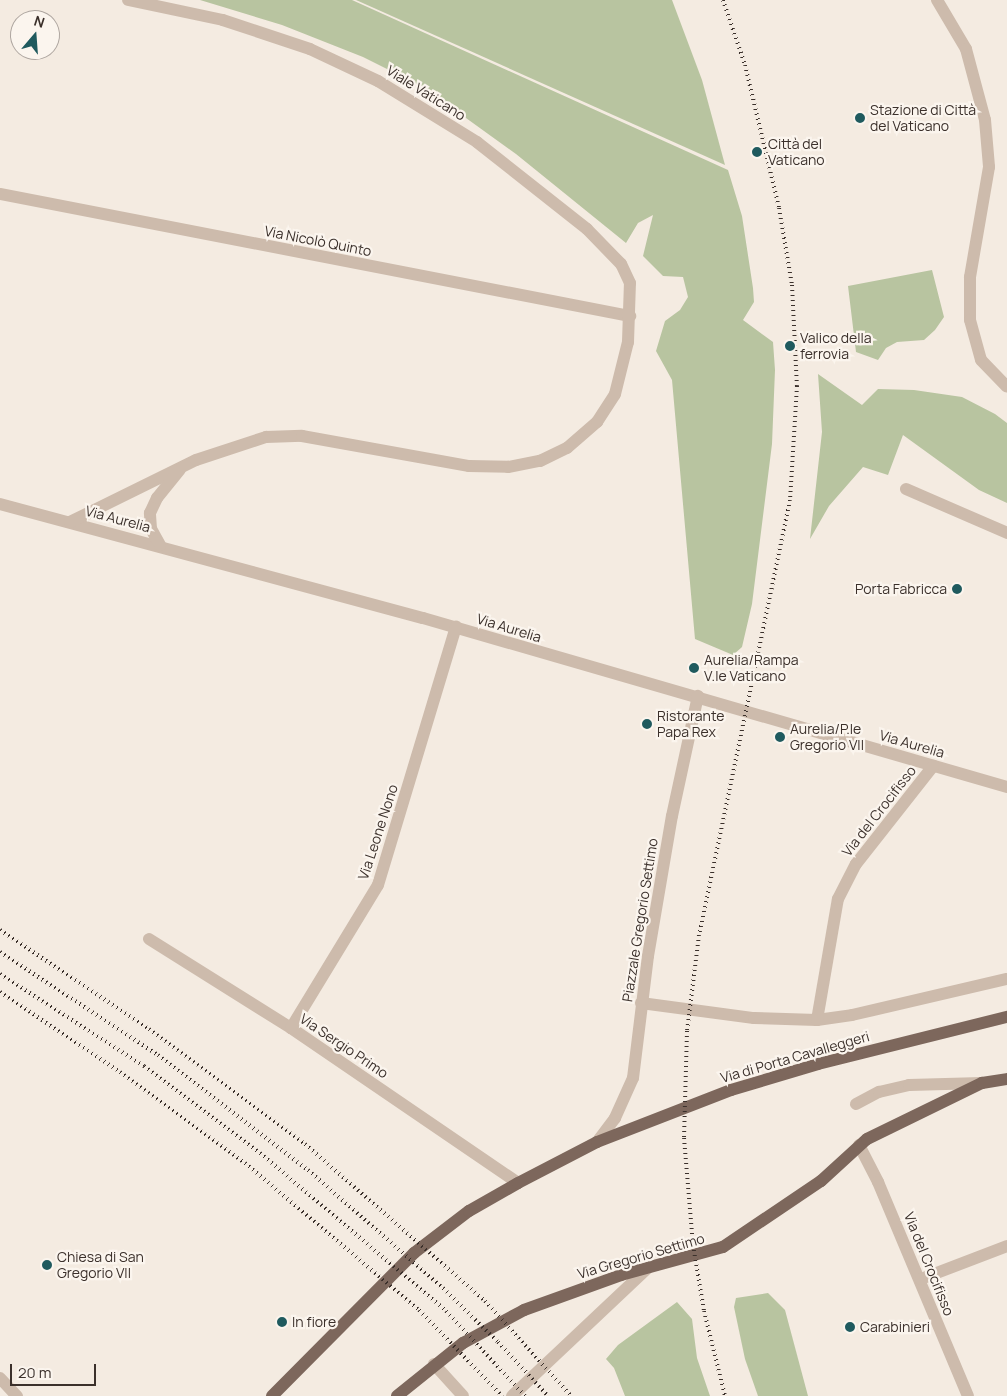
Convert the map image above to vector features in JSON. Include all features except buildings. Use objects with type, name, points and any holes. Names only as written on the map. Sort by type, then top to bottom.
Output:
[{"type":"main road","name":"Via di Porta Cavalleggeri","points":[[597,1142],[680,1108],[772,1077],[1007,1017]]},
{"type":"main road","points":[[858,1145],[982,1083],[1007,1078]]},
{"type":"main road","points":[[272,1396],[414,1253],[469,1212],[518,1183],[597,1142]]},
{"type":"main road","name":"Via Gregorio Settimo","points":[[397,1396],[434,1364],[482,1331],[524,1310],[648,1268],[723,1247],[821,1181],[858,1145]]},
{"type":"street","name":"Viale Vaticano","points":[[70,522],[183,466],[250,440],[281,435],[302,436],[469,466],[508,467],[540,461],[578,439],[597,422],[610,403],[626,358],[630,316],[630,283],[613,253],[514,170],[433,113],[362,72],[293,42],[223,20],[128,0]]},
{"type":"street","points":[[937,0],[966,49],[985,120],[989,167],[970,277],[970,320],[981,360],[1007,387]]},
{"type":"street","name":"Via Nicolò Quinto","points":[[0,194],[630,316]]},
{"type":"street","points":[[160,545],[151,529],[150,513],[157,498],[183,466]]},
{"type":"street","points":[[906,489],[1007,533]]},
{"type":"street","name":"Via Aurelia","points":[[0,504],[160,545],[456,627],[1007,787]]},
{"type":"street","name":"Via Leone Nono","points":[[291,1028],[378,885],[456,627]]},
{"type":"street","name":"Piazzale Gregorio Settimo","points":[[597,1142],[615,1118],[633,1078],[641,1003],[672,816],[698,696]]},
{"type":"street","name":"Via del Crocifisso","points":[[816,1020],[838,899],[856,864],[933,766]]},
{"type":"street","name":"Via Sergio Primo","points":[[149,939],[291,1028],[518,1183]]},
{"type":"street","name":"Via di Porta Cavalleggeri","points":[[641,1003],[754,1018],[816,1020],[852,1015],[1007,979]]},
{"type":"street","points":[[856,1104],[879,1092],[909,1085],[982,1083]]},
{"type":"street","name":"Via del Crocifisso","points":[[858,1145],[878,1182],[921,1279],[968,1396]]},
{"type":"street","points":[[921,1279],[1007,1246]]},
{"type":"street","points":[[512,1396],[648,1268]]},
{"type":"street","points":[[434,1364],[463,1396]]},
{"type":"street","points":[[0,1378],[16,1396]]},
{"type":"green space","points":[[200,0],[352,0],[728,170],[742,216],[753,288],[754,302],[743,320],[773,342],[775,370],[772,444],[752,604],[742,647],[733,655],[695,639],[672,380],[656,351],[665,321],[680,310],[688,297],[683,277],[663,276],[643,256],[653,215],[638,223],[626,243],[516,154],[423,87],[363,57],[282,25]]},
{"type":"green space","points":[[356,0],[672,0],[702,80],[725,165]]},
{"type":"green space","points":[[932,270],[944,317],[935,330],[924,340],[897,342],[886,348],[878,360],[856,352],[848,286]]},
{"type":"green space","points":[[818,374],[862,405],[878,389],[914,390],[962,397],[995,414],[1007,423],[1007,503],[979,490],[903,435],[888,475],[863,467],[829,506],[810,539],[822,432]]},
{"type":"green space","points":[[768,1293],[785,1310],[808,1396],[758,1396],[745,1359],[734,1307],[736,1298]]},
{"type":"green space","points":[[677,1302],[692,1319],[697,1358],[710,1396],[625,1396],[614,1368],[606,1359],[618,1345]]},
{"type":"railway","points":[[723,0],[745,65],[779,208],[792,285],[797,386],[790,500],[699,935],[687,1031],[684,1138],[693,1245],[704,1311],[725,1396]]},
{"type":"railway","points":[[0,930],[149,1029],[305,1144],[485,1301],[571,1396]]},
{"type":"railway","points":[[0,952],[158,1055],[308,1170],[443,1288],[498,1342],[548,1396]]},
{"type":"railway","points":[[0,974],[144,1066],[260,1153],[446,1311],[525,1396]]},
{"type":"railway","points":[[0,992],[120,1072],[245,1163],[419,1310],[502,1396]]},
{"type":"place","name":"Stazione di Città del Vaticano","points":[[860,118]]},
{"type":"place","name":"Città del Vaticano","points":[[757,152]]},
{"type":"place","name":"Valico della ferrovia","points":[[790,346]]},
{"type":"place","name":"Porta Fabricca","points":[[957,589]]},
{"type":"place","name":"Aurelia/Rampa V.le Vaticano","points":[[694,668]]},
{"type":"place","name":"Ristorante Papa Rex","points":[[647,724]]},
{"type":"place","name":"Aurelia/P.le Gregorio VII","points":[[780,737]]},
{"type":"place","name":"Chiesa di San Gregorio VII","points":[[47,1265]]},
{"type":"place","name":"In fiore","points":[[282,1322]]},
{"type":"place","name":"Carabinieri","points":[[850,1327]]}]
